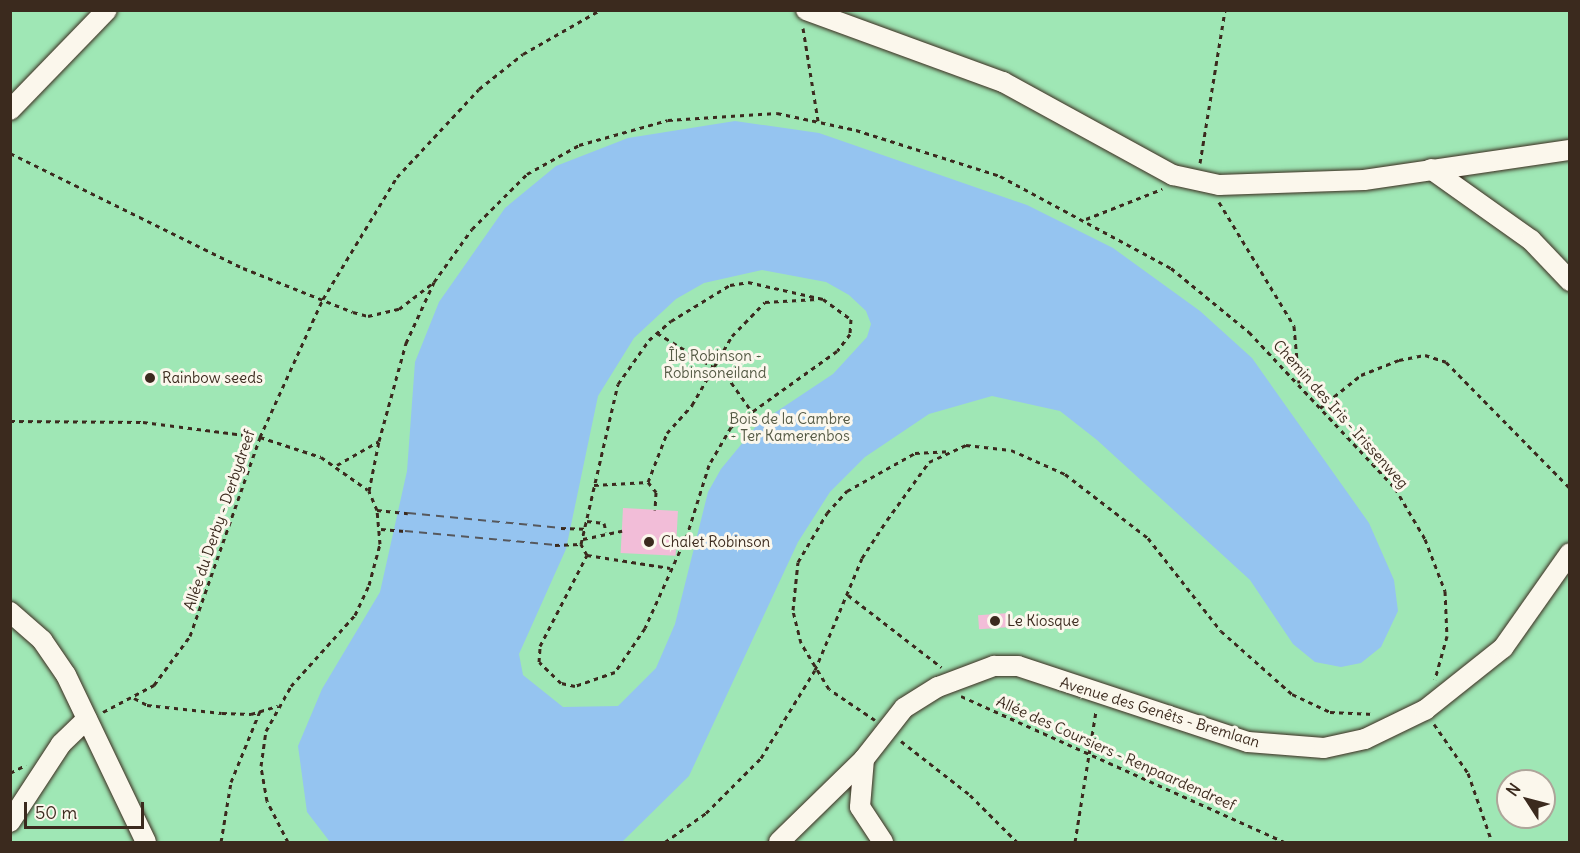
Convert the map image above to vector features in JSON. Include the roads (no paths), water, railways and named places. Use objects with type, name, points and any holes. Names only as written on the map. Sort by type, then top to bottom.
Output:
[{"type":"street","points":[[10,110],[107,10]]},
{"type":"street","points":[[804,16],[1003,82],[1173,175],[1219,185],[1292,186],[1569,150]]},
{"type":"street","points":[[1431,169],[1532,240],[1569,281]]},
{"type":"street","name":"Avenue des Genêts - Bremlaan","points":[[779,843],[864,759],[886,728],[947,684],[994,666],[1018,666],[1099,696],[1248,742],[1324,748],[1365,739],[1425,710],[1503,648],[1569,553]]},
{"type":"street","points":[[11,611],[42,639],[87,719],[146,843]]},
{"type":"street","points":[[10,822],[61,744],[87,719]]},
{"type":"street","points":[[864,759],[859,792],[865,820]]},
{"type":"street","points":[[825,800],[845,805],[865,820],[883,843]]},
{"type":"water","points":[[735,121],[819,133],[1027,205],[1113,248],[1200,311],[1252,358],[1369,523],[1394,580],[1398,611],[1381,647],[1361,663],[1341,667],[1315,662],[1293,644],[1250,580],[1097,440],[1060,411],[992,396],[929,414],[865,457],[830,492],[798,542],[689,776],[622,842],[330,842],[307,812],[298,746],[322,689],[380,592],[407,471],[415,362],[439,302],[505,208],[556,166],[628,138]],"holes":[[[762,270],[826,282],[849,295],[866,311],[871,324],[867,337],[833,374],[758,424],[721,469],[708,492],[675,624],[656,668],[618,706],[563,707],[523,675],[519,654],[566,549],[598,396],[634,338],[676,299],[704,283]]]},
{"type":"place","name":"Rainbow seeds","points":[[150,378]]},
{"type":"place","name":"Chalet Robinson","points":[[649,542]]},
{"type":"place","name":"Le Kiosque","points":[[995,621]]},
{"type":"park label","name":"Île Robinson - Robinsoneiland","points":[[715,364]]},
{"type":"park label","name":"Bois de la Cambre - Ter Kamerenbos","points":[[790,426]]}]
